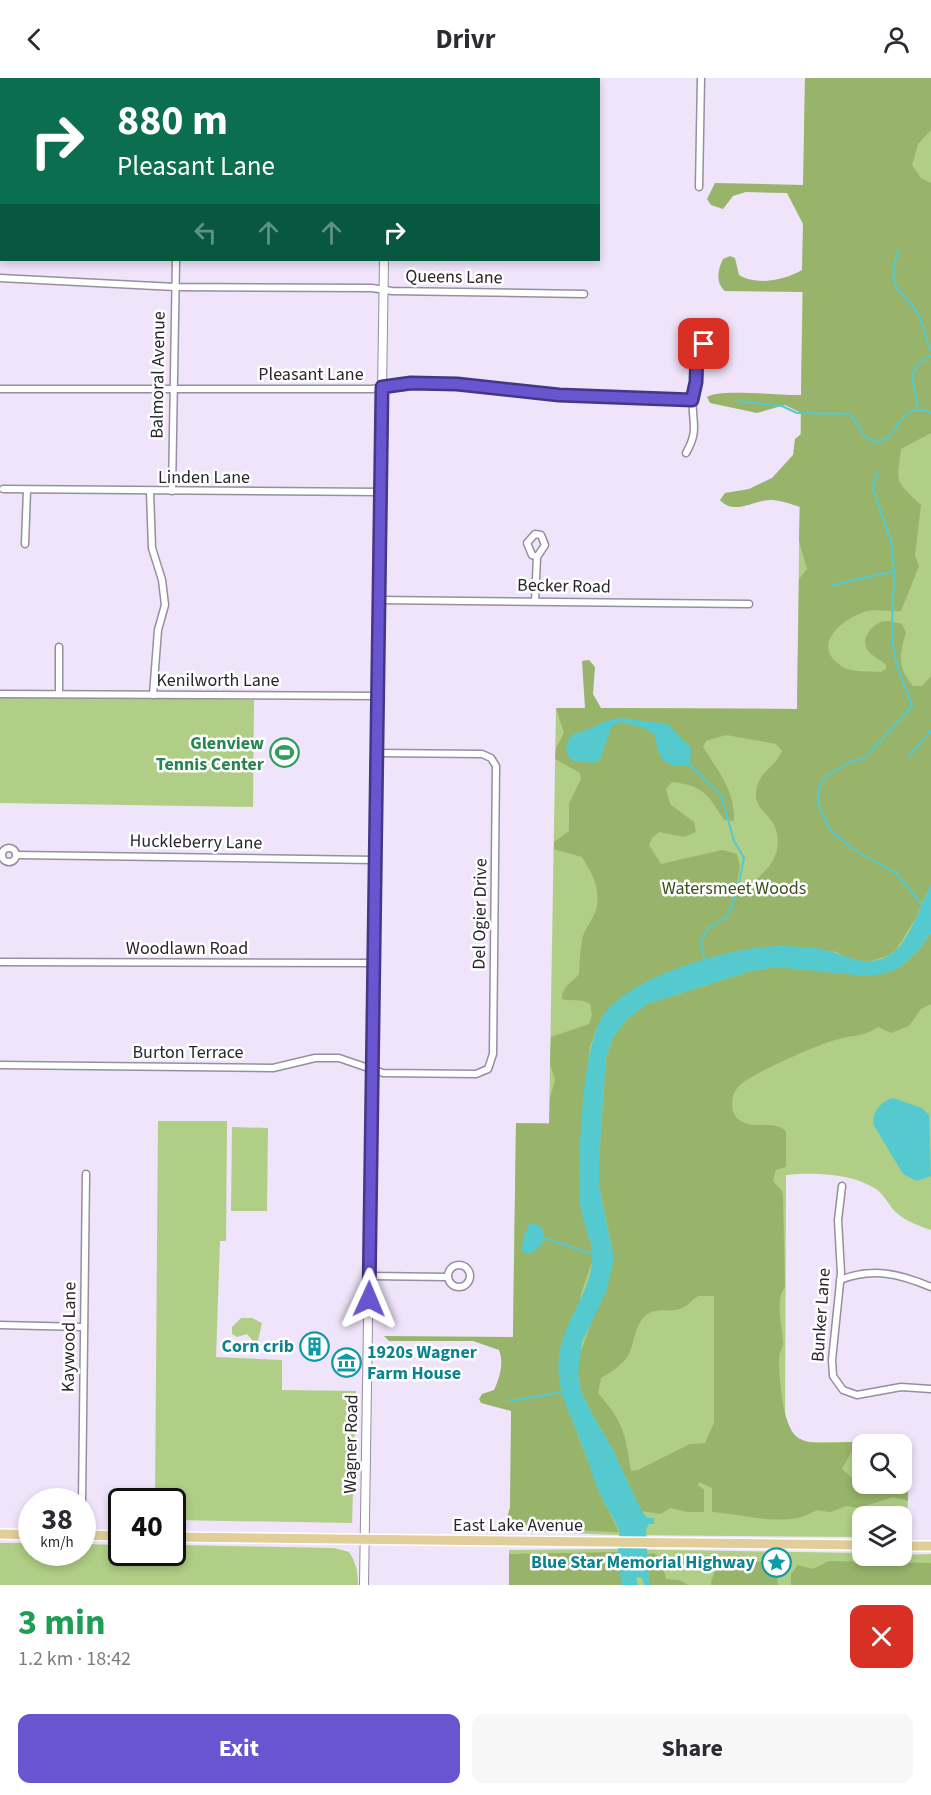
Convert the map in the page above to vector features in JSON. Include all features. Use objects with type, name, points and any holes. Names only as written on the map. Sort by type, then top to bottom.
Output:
[{"type":"main road","points":[[0,1534],[18,1535]]},
{"type":"main road","name":"East Lake Avenue","points":[[186,1537],[852,1545]]},
{"type":"main road","points":[[912,1546],[931,1546]]},
{"type":"street","points":[[699,187],[701,78]]},
{"type":"street","name":"Balmoral Avenue","points":[[171,491],[176,261]]},
{"type":"street","name":"Wagner Road","points":[[364,1585],[384,261]]},
{"type":"street","name":"Queens Lane","points":[[0,278],[175,287],[584,294]]},
{"type":"street","points":[[686,453],[695,433],[692,400],[696,382],[697,351]]},
{"type":"street","name":"Pleasant Lane","points":[[0,389],[382,387],[411,383],[457,384],[559,395],[692,400]]},
{"type":"street","name":"Linden Lane","points":[[3,489],[150,492],[381,492]]},
{"type":"street","points":[[26,544],[27,490]]},
{"type":"street","points":[[150,492],[152,548],[162,580],[165,605],[158,630],[153,695]]},
{"type":"street","points":[[536,601],[537,557]]},
{"type":"street","name":"Becker Road","points":[[379,600],[749,604]]},
{"type":"street","points":[[59,647],[59,694]]},
{"type":"street","name":"Kenilworth Lane","points":[[0,694],[378,696]]},
{"type":"street","name":"Del Ogier Drive","points":[[372,1071],[476,1074],[491,1066],[493,1054],[497,772],[494,762],[482,754],[377,753]]},
{"type":"street","name":"Huckleberry Lane","points":[[16,855],[375,860]]},
{"type":"street","name":"Woodlawn Road","points":[[0,962],[374,963]]},
{"type":"street","name":"Burton Terrace","points":[[0,1065],[273,1068],[315,1058],[339,1058],[359,1063],[372,1071]]},
{"type":"street","name":"Kaywood Lane","points":[[82,1488],[87,1174]]},
{"type":"street","name":"Bunker Lane","points":[[842,1186],[838,1231],[840,1280],[832,1360],[833,1376],[837,1385],[843,1390],[857,1395],[901,1387],[931,1389]]},
{"type":"street","points":[[840,1280],[864,1273],[889,1273],[931,1287]]},
{"type":"street","points":[[369,1276],[448,1277]]},
{"type":"street","points":[[0,1325],[84,1327]]},
{"type":"green space","name":"Watersmeet Woods","points":[[805,78],[931,78],[931,1230],[902,1217],[876,1189],[866,1184],[832,1175],[786,1175],[785,1442],[852,1442],[852,1494],[908,1494],[908,1506],[852,1506],[852,1537],[617,1535],[510,1531],[516,1123],[549,1123],[556,708],[797,709]]},
{"type":"green space","name":"Watersmeet Woods","points":[[805,78],[931,78],[931,130],[918,144],[912,165],[921,178],[931,183],[931,433],[901,449],[898,476],[902,485],[921,505],[915,555],[919,566],[901,611],[876,610],[859,614],[834,632],[829,640],[828,648],[831,657],[844,668],[881,672],[886,669],[886,665],[866,648],[868,632],[882,622],[902,624],[906,633],[901,654],[904,673],[913,686],[922,686],[931,676],[931,883],[916,918],[896,950],[888,956],[867,962],[848,960],[837,952],[780,946],[744,951],[662,975],[637,987],[596,1029],[590,1047],[581,1134],[580,1206],[592,1246],[592,1262],[581,1294],[564,1398],[600,1493],[619,1532],[528,1529],[506,1522],[510,1507],[511,1411],[481,1403],[479,1399],[482,1394],[494,1390],[500,1375],[499,1350],[473,1341],[389,1341],[384,1336],[513,1337],[516,1123],[549,1124],[550,1098],[555,1080],[550,1064],[551,1037],[589,1024],[592,1015],[590,1004],[587,1002],[562,999],[562,995],[579,974],[583,936],[596,910],[597,889],[593,876],[582,857],[554,849],[554,842],[569,831],[569,803],[581,779],[580,773],[555,759],[556,748],[564,733],[556,708],[585,708],[582,661],[589,660],[595,667],[593,694],[601,708],[797,709],[799,579],[807,569],[799,541],[800,507],[771,500],[731,507],[720,500],[725,493],[749,489],[772,478],[793,455],[795,439],[801,434],[801,413],[785,405],[757,413],[710,403],[707,397],[724,393],[801,395],[803,292],[725,291],[718,276],[723,259],[730,256],[735,258],[739,275],[754,280],[779,279],[802,270],[803,224],[787,193],[746,192],[733,196],[723,209],[711,205],[707,199],[715,183],[803,185]],"holes":[[[726,735],[776,744],[782,751],[763,775],[756,793],[759,805],[775,827],[778,840],[776,854],[765,871],[752,883],[742,887],[737,883],[740,866],[737,854],[722,850],[661,864],[649,845],[652,838],[659,832],[684,837],[696,832],[694,822],[670,804],[666,789],[672,782],[699,789],[709,798],[724,820],[734,821],[729,790],[703,747],[706,741]]]},
{"type":"green space","points":[[0,696],[254,700],[253,807],[0,803]]},
{"type":"green space","points":[[931,933],[931,1004],[921,1009],[909,1026],[891,1033],[878,1027],[868,1033],[835,1040],[769,1067],[739,1086],[732,1102],[733,1112],[738,1119],[749,1124],[775,1126],[786,1131],[786,1167],[776,1170],[773,1181],[782,1191],[783,1197],[785,1287],[780,1299],[783,1343],[779,1366],[782,1400],[788,1422],[797,1437],[809,1442],[852,1442],[852,1451],[842,1469],[852,1478],[852,1494],[908,1494],[908,1501],[893,1497],[865,1506],[846,1506],[830,1512],[816,1510],[806,1516],[793,1519],[766,1519],[712,1512],[712,1488],[699,1482],[698,1485],[704,1490],[704,1512],[687,1512],[670,1508],[661,1514],[641,1511],[612,1448],[581,1391],[578,1375],[578,1360],[592,1320],[611,1243],[599,1186],[599,1159],[606,1058],[613,1037],[628,1018],[647,1004],[751,971],[777,967],[884,974],[902,966],[919,950]],"holes":[[[698,1296],[714,1296],[714,1423],[705,1443],[690,1444],[638,1470],[631,1471],[622,1429],[613,1412],[598,1393],[601,1378],[624,1362],[631,1350],[639,1324],[648,1313],[680,1309]]]},
{"type":"green space","points":[[158,1121],[227,1121],[226,1241],[220,1241],[216,1357],[282,1360],[282,1390],[356,1391],[352,1523],[186,1520],[186,1488],[155,1488]]},
{"type":"green space","points":[[232,1127],[268,1128],[267,1211],[231,1211]]},
{"type":"green space","points":[[241,1318],[252,1318],[262,1323],[258,1341],[253,1341],[247,1334],[237,1337],[232,1334],[232,1327]]},
{"type":"green space","points":[[0,1543],[18,1543],[18,1566],[96,1566],[96,1544],[108,1545],[108,1566],[186,1566],[186,1545],[334,1548],[349,1552],[358,1576],[358,1585],[0,1585]]},
{"type":"green space","points":[[609,1549],[852,1553],[852,1566],[912,1566],[912,1555],[931,1554],[931,1585],[509,1585],[509,1550]]},
{"type":"green space","points":[[618,1552],[622,1585],[509,1585],[509,1554]]},
{"type":"green space","points":[[654,1553],[661,1559],[666,1579],[679,1580],[688,1585],[649,1585],[647,1554]]},
{"type":"green space","points":[[725,1561],[772,1562],[775,1564],[778,1585],[711,1585],[715,1572]]},
{"type":"green space","points":[[829,1561],[852,1561],[852,1566],[912,1566],[912,1563],[931,1563],[931,1585],[791,1585],[791,1574],[798,1565],[813,1569]]},
{"type":"shaded area","points":[[622,718],[668,724],[691,748],[690,765],[673,765],[663,760],[654,734],[644,728],[621,722],[611,727],[600,760],[592,763],[571,760],[566,747],[573,734]]},
{"type":"shaded area","points":[[931,883],[931,933],[919,950],[902,966],[884,974],[865,976],[777,967],[751,971],[647,1004],[628,1018],[613,1037],[606,1058],[599,1186],[614,1259],[606,1292],[582,1342],[578,1375],[581,1391],[612,1448],[641,1510],[647,1518],[654,1518],[654,1524],[649,1524],[646,1529],[649,1585],[644,1585],[642,1578],[638,1577],[636,1578],[638,1585],[622,1585],[618,1555],[619,1531],[601,1496],[566,1404],[559,1379],[561,1345],[584,1291],[592,1262],[591,1247],[580,1204],[580,1162],[586,1078],[596,1030],[604,1014],[618,1000],[637,987],[685,966],[711,958],[780,946],[815,948],[861,961],[880,959],[890,955],[897,950],[909,932]]},
{"type":"shaded area","points":[[893,1098],[922,1108],[929,1115],[931,1176],[917,1181],[903,1174],[873,1124],[878,1108]]},
{"type":"shaded area","points":[[530,1223],[539,1225],[544,1234],[542,1243],[536,1250],[527,1254],[522,1251],[523,1238]]},
{"type":"waterway","points":[[898,250],[895,284],[920,318],[931,350]]},
{"type":"waterway","points":[[918,407],[912,375],[917,365],[931,356]]},
{"type":"waterway","points":[[738,401],[782,406],[797,413],[848,414],[855,420],[864,436],[875,442],[884,440],[890,435],[911,411],[931,412]]},
{"type":"waterway","points":[[878,471],[873,488],[891,541],[894,571]]},
{"type":"waterway","points":[[833,585],[894,571],[892,628],[894,655],[912,706],[866,757],[850,762],[826,776],[818,790],[819,807],[830,830],[851,848],[896,873],[923,906]]},
{"type":"waterway","points":[[908,757],[931,731]]},
{"type":"waterway","points":[[690,765],[721,795],[734,841],[744,858],[737,893],[727,917],[708,928],[701,941],[705,962]]},
{"type":"waterway","points":[[544,1238],[595,1255]]},
{"type":"waterway","points":[[509,1401],[563,1392]]},
{"type":"place","name":"Glenview Tennis Center","points":[[285,753]]},
{"type":"place","name":"Corn crib","points":[[315,1346]]},
{"type":"place","name":"1920s Wagner Farm House","points":[[346,1362]]},
{"type":"place","name":"Blue Star Memorial Highway","points":[[776,1562]]},
{"type":"route","points":[[369,1299],[382,387],[411,383],[485,385],[559,395],[692,400],[696,382],[697,351],[702,349],[704,344]]}]
